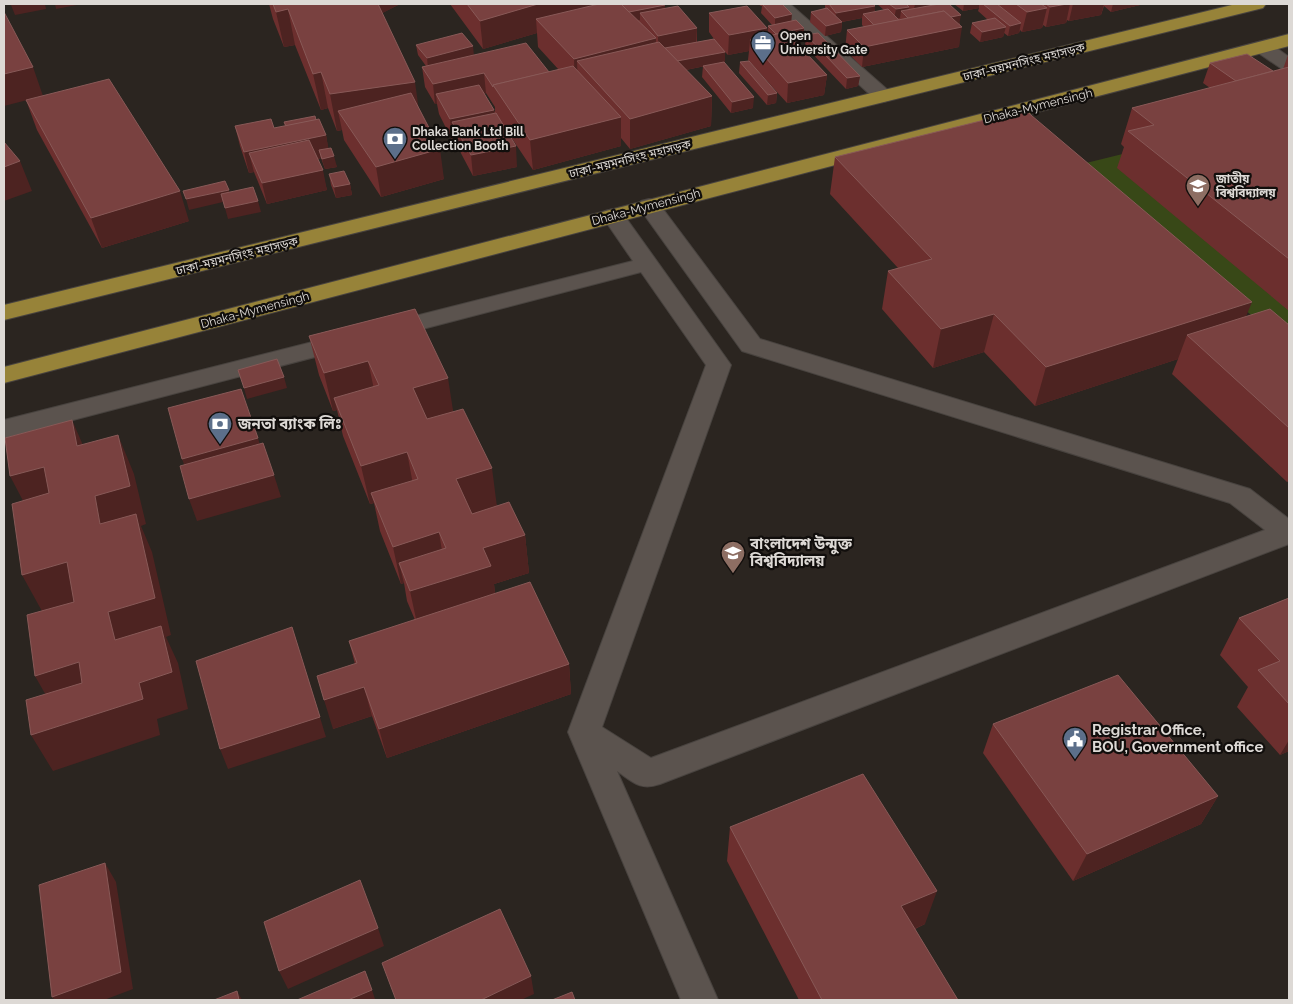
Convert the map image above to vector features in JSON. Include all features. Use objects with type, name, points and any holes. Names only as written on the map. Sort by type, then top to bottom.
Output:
[{"type":"highway","name":"ঢাকা-ময়মনসিংহ মহাসড়ক","points":[[4,313],[1257,4]]},
{"type":"highway","name":"Dhaka-Mymensingh","points":[[4,375],[1289,40]]},
{"type":"street","points":[[780,4],[883,96]]},
{"type":"street","points":[[1264,48],[1289,65]]},
{"type":"street","points":[[649,206],[750,344],[1240,496],[1289,534]]},
{"type":"street","points":[[613,216],[719,365],[584,732],[700,1000]]},
{"type":"street","points":[[4,429],[647,264]]},
{"type":"street","points":[[584,732],[648,774],[1289,534]]},
{"type":"green space","points":[[1289,113],[1289,349],[1082,164]]},
{"type":"building","points":[[273,4],[378,4],[415,82],[330,94],[321,72],[313,74],[288,9],[276,12]]},
{"type":"building","points":[[467,4],[538,4],[480,21]]},
{"type":"building","points":[[599,4],[621,4],[656,38],[574,59],[536,19]]},
{"type":"building","points":[[621,4],[664,4],[665,5],[629,12]]},
{"type":"building","points":[[762,4],[782,4],[792,14],[775,18]]},
{"type":"building","points":[[829,4],[873,4],[875,6],[836,13]]},
{"type":"building","points":[[889,4],[906,4],[909,7],[896,9]]},
{"type":"building","points":[[949,4],[961,15],[951,17],[944,11],[908,18],[901,11]]},
{"type":"building","points":[[983,4],[997,4],[1021,23],[1010,26]]},
{"type":"building","points":[[1016,4],[1041,4],[1047,8],[1027,12]]},
{"type":"building","points":[[1046,4],[1067,4],[1050,7]]},
{"type":"building","points":[[678,6],[697,28],[658,36],[640,13]]},
{"type":"building","points":[[747,6],[767,28],[729,35],[709,13]]},
{"type":"building","points":[[827,8],[842,22],[826,26],[811,12]]},
{"type":"building","points":[[888,9],[899,20],[874,25],[863,14]]},
{"type":"building","points":[[944,11],[962,27],[864,47],[847,30]]},
{"type":"building","points":[[4,12],[33,67],[4,74]]},
{"type":"building","points":[[995,18],[1006,27],[982,32],[972,23]]},
{"type":"building","points":[[796,20],[804,28],[776,34],[768,26]]},
{"type":"building","points":[[786,32],[827,75],[788,83],[750,40]]},
{"type":"building","points":[[462,33],[473,46],[427,58],[416,45]]},
{"type":"building","points":[[818,33],[860,76],[847,78],[806,35]]},
{"type":"building","points":[[714,39],[725,52],[677,61],[665,48]]},
{"type":"building","points":[[659,42],[712,96],[630,119],[577,61]]},
{"type":"building","points":[[526,43],[549,72],[493,85],[493,87],[484,73],[433,84],[422,67]]},
{"type":"building","points":[[1247,54],[1273,71],[1236,81],[1210,63]]},
{"type":"building","points":[[749,61],[777,93],[768,95],[740,62]]},
{"type":"building","points":[[724,62],[754,97],[732,102],[703,66]]},
{"type":"building","points":[[573,66],[621,117],[530,140],[493,85]]},
{"type":"building","points":[[1289,67],[1289,259],[1128,131],[1154,125],[1132,108]]},
{"type":"building","points":[[109,79],[180,191],[91,218],[26,100]]},
{"type":"building","points":[[479,85],[494,110],[450,119],[436,94]]},
{"type":"building","points":[[411,93],[440,149],[376,167],[338,111]]},
{"type":"building","points":[[1025,110],[1252,302],[1046,367],[994,314],[941,329],[888,271],[932,259],[835,157]]},
{"type":"building","points":[[496,113],[516,146],[471,155],[452,122]]},
{"type":"building","points":[[315,116],[316,120],[286,126],[284,122]]},
{"type":"building","points":[[271,119],[274,128],[319,119],[326,135],[244,152],[235,126]]},
{"type":"building","points":[[309,140],[323,170],[262,183],[249,153]]},
{"type":"building","points":[[4,142],[20,161],[4,167]]},
{"type":"building","points":[[331,148],[334,156],[322,159],[319,150]]},
{"type":"building","points":[[344,171],[350,184],[334,187],[329,174]]},
{"type":"building","points":[[225,181],[229,190],[186,199],[183,191]]},
{"type":"building","points":[[253,187],[258,201],[225,208],[221,194]]},
{"type":"building","points":[[415,309],[448,378],[413,388],[427,419],[463,409],[492,468],[456,479],[472,514],[509,502],[525,535],[483,548],[491,566],[410,591],[399,563],[446,548],[439,532],[393,547],[371,493],[418,479],[407,452],[361,466],[334,398],[379,385],[368,361],[324,373],[309,336]]},
{"type":"building","points":[[1270,309],[1289,325],[1289,428],[1187,335]]},
{"type":"building","points":[[277,359],[284,377],[244,388],[238,370]]},
{"type":"building","points":[[241,389],[258,438],[182,459],[168,408]]},
{"type":"building","points":[[72,420],[77,446],[118,435],[130,486],[95,496],[100,524],[136,514],[155,598],[108,612],[115,640],[161,626],[172,672],[139,683],[143,699],[31,735],[26,700],[82,683],[79,662],[35,676],[27,615],[74,602],[67,562],[22,575],[12,504],[49,493],[44,467],[10,476],[5,438]]},
{"type":"building","points":[[263,443],[274,475],[189,499],[180,466]]},
{"type":"building","points":[[530,582],[569,664],[379,729],[364,687],[324,700],[317,676],[357,663],[349,641]]},
{"type":"building","points":[[1289,598],[1289,704],[1258,670],[1280,661],[1239,618]]},
{"type":"building","points":[[292,627],[320,717],[220,749],[196,661]]},
{"type":"building","points":[[1118,675],[1218,796],[1087,854],[993,724]]},
{"type":"building","points":[[863,774],[937,891],[901,906],[958,1000],[822,1000],[730,827]]},
{"type":"building","points":[[105,863],[121,972],[52,997],[39,885]]},
{"type":"building","points":[[360,880],[378,928],[279,971],[264,922]]},
{"type":"building","points":[[500,909],[531,976],[481,1000],[396,1000],[382,963]]},
{"type":"building","points":[[365,971],[372,990],[348,1000],[297,1000]]},
{"type":"building","points":[[237,991],[239,1000],[214,1000]]},
{"type":"building","points":[[572,992],[575,1000],[552,1000]]},
{"type":"place","name":"Open University Gate","points":[[763,64]]},
{"type":"place","name":"Dhaka Bank Ltd Bill Collection Booth","points":[[395,160]]},
{"type":"place","name":"জাতীয় বিশ্ববিদ্যালয়","points":[[1198,207]]},
{"type":"place","name":"জনতা ব্যাংক লিঃ","points":[[220,445]]},
{"type":"place","name":"বাংলাদেশ উন্মুক্ত বিশ্ববিদ্যালয়","points":[[733,574]]},
{"type":"place","name":"Registrar Office, BOU, Government office","points":[[1075,760]]}]
